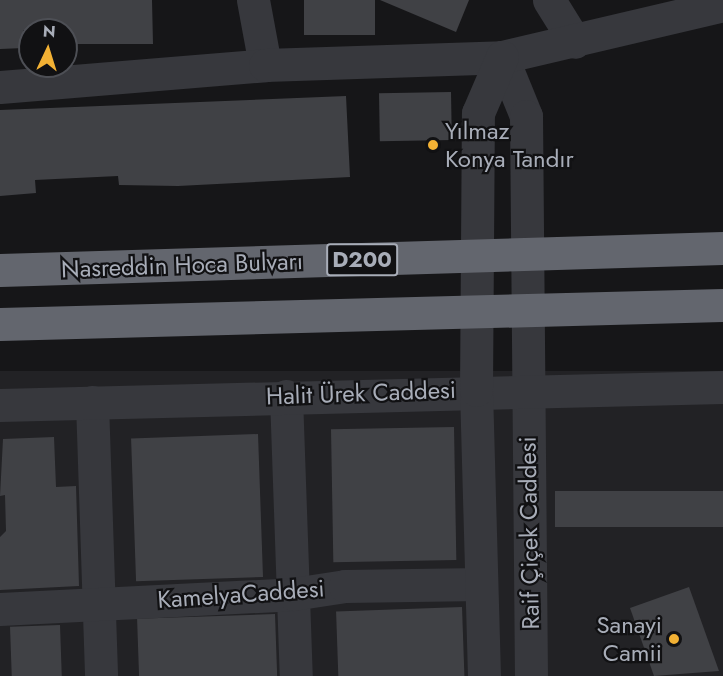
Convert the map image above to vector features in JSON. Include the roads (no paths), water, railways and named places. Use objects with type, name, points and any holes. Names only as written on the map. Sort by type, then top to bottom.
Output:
[{"type":"highway","name":"Nasreddin Hoca Bulvarı","points":[[0,270],[723,248]]},
{"type":"highway","name":"D200","points":[[0,324],[723,305]]},
{"type":"street","points":[[253,0],[265,65]]},
{"type":"street","points":[[549,0],[575,42]]},
{"type":"street","points":[[0,87],[265,65],[502,57],[575,42],[723,5]]},
{"type":"street","name":"Raif Çiçek Caddesi","points":[[502,57],[526,116],[531,676]]},
{"type":"street","name":"Raif Çiçek Caddesi","points":[[484,676],[476,390],[478,113],[502,57]]},
{"type":"street","name":"Halit Ürek Caddesi","points":[[0,405],[476,390],[723,387]]},
{"type":"street","points":[[286,396],[296,676]]},
{"type":"street","points":[[92,402],[101,676]]},
{"type":"street","name":"KamelyaCaddesi","points":[[0,609],[293,594],[345,585],[481,584]]},
{"type":"place","name":"Yılmaz Konya Tandır","points":[[433,145]]},
{"type":"place","name":"Sanayi Camii","points":[[674,639]]}]
